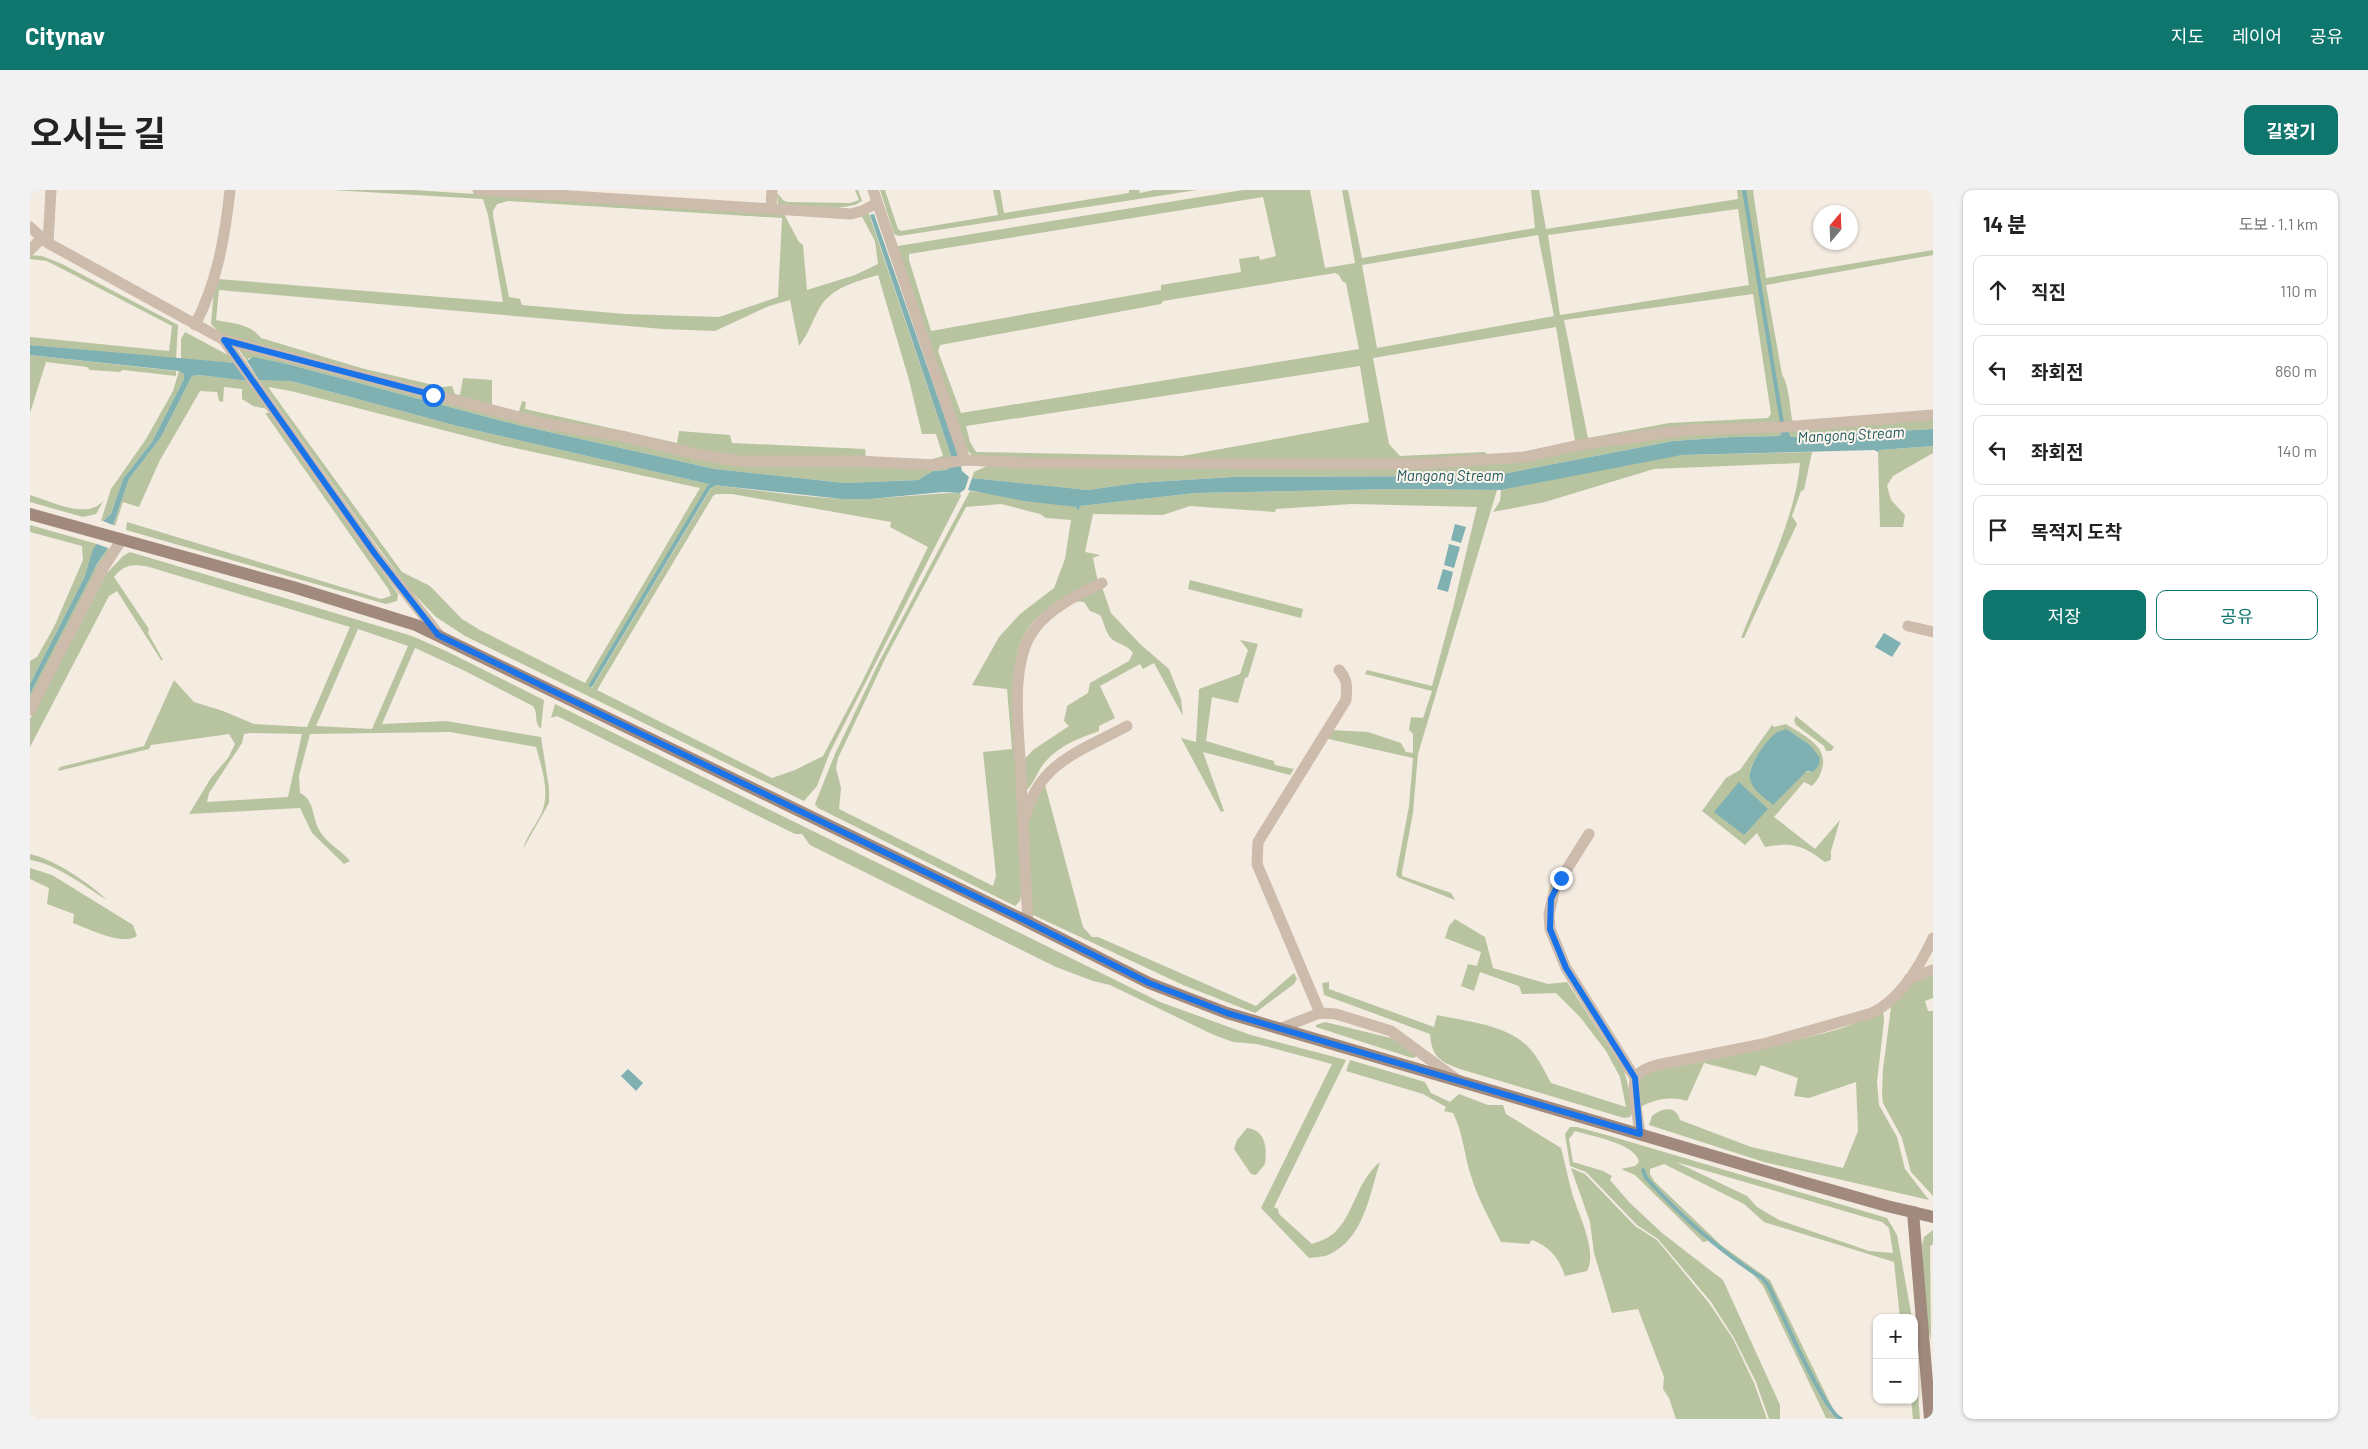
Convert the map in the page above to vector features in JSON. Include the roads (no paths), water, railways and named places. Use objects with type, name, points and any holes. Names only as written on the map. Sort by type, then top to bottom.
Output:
[{"type":"main road","points":[[30,514],[390,616],[438,635],[1028,922],[1090,955],[1182,997],[1279,1029],[1799,1181],[1933,1217]]},
{"type":"main road","points":[[1913,1212],[1930,1419]]},
{"type":"street","points":[[30,250],[45,240],[51,190]]},
{"type":"street","points":[[195,325],[214,283],[227,220],[230,190]]},
{"type":"street","points":[[478,190],[680,196],[771,208],[851,214],[862,211],[877,203]]},
{"type":"street","points":[[771,208],[772,190]]},
{"type":"street","points":[[873,190],[965,460]]},
{"type":"street","points":[[30,227],[45,240],[224,340],[546,424],[618,436],[718,459],[738,461],[857,461],[934,465],[965,460],[1032,463],[1418,464],[1525,457],[1579,445],[1687,430],[1783,427],[1933,415]]},
{"type":"street","points":[[224,340],[375,554],[438,635]]},
{"type":"street","points":[[30,710],[104,567],[113,537]]},
{"type":"street","points":[[1028,922],[1019,713],[1022,654],[1030,635],[1050,613],[1102,583]]},
{"type":"street","points":[[1908,626],[1933,632]]},
{"type":"street","points":[[1320,1013],[1257,864],[1256,852],[1258,842],[1272,816],[1346,700],[1347,686],[1345,677],[1339,670]]},
{"type":"street","points":[[1023,827],[1032,796],[1050,771],[1066,759],[1127,726]]},
{"type":"street","points":[[1589,834],[1555,888],[1549,914],[1550,929],[1566,968],[1635,1078],[1640,1134]]},
{"type":"street","points":[[1635,1078],[1645,1069],[1657,1064],[1763,1044],[1864,1016],[1881,1008],[1909,979],[1919,967],[1933,938]]},
{"type":"street","points":[[1909,979],[1933,970]]},
{"type":"street","points":[[1279,1029],[1320,1013],[1336,1014],[1391,1031],[1460,1082]]},
{"type":"water","points":[[874,214],[959,458],[952,459],[870,215]]},
{"type":"water","points":[[30,345],[236,363],[248,381],[199,375],[192,376],[161,437],[129,479],[113,525],[103,521],[111,514],[123,479],[152,442],[184,379],[184,374],[179,371],[30,355]]},
{"type":"water","points":[[253,357],[287,364],[518,425],[715,469],[845,483],[918,480],[933,471],[947,470],[951,464],[960,462],[962,471],[969,477],[965,489],[960,493],[943,492],[870,499],[842,499],[713,485],[457,426],[291,381],[259,380],[247,361]]},
{"type":"water","name":"Mangong Stream","points":[[1933,429],[1933,446],[1880,450],[1878,452],[1874,450],[1682,455],[1501,490],[1395,489],[1196,493],[1080,506],[1079,511],[1076,507],[1024,501],[968,490],[972,478],[1088,490],[1136,483],[1233,477],[1492,476],[1673,441],[1780,436],[1782,431],[1788,431],[1791,437]]},
{"type":"water","points":[[1455,524],[1466,527],[1461,543],[1451,540]]},
{"type":"water","points":[[97,544],[108,548],[97,564],[30,694],[30,684],[85,576],[93,549]]},
{"type":"water","points":[[1449,544],[1460,547],[1454,568],[1444,565]]},
{"type":"water","points":[[1443,569],[1453,572],[1448,592],[1437,589]]},
{"type":"water","points":[[1884,633],[1901,643],[1892,657],[1875,647]]},
{"type":"water","points":[[1787,729],[1810,745],[1820,758],[1819,765],[1813,772],[1807,771],[1773,805],[1753,787],[1750,779],[1751,768],[1767,741],[1776,733]]},
{"type":"water","points":[[1739,782],[1768,809],[1744,835],[1714,812]]},
{"type":"water","points":[[628,1069],[643,1083],[636,1091],[621,1076]]},
{"type":"waterway","points":[[1744,190],[1782,423]]},
{"type":"waterway","points":[[591,685],[709,487],[715,483]]},
{"type":"waterway","points":[[1643,1170],[1646,1178],[1687,1219],[1715,1244],[1762,1278],[1768,1285],[1824,1399],[1841,1419]]}]
